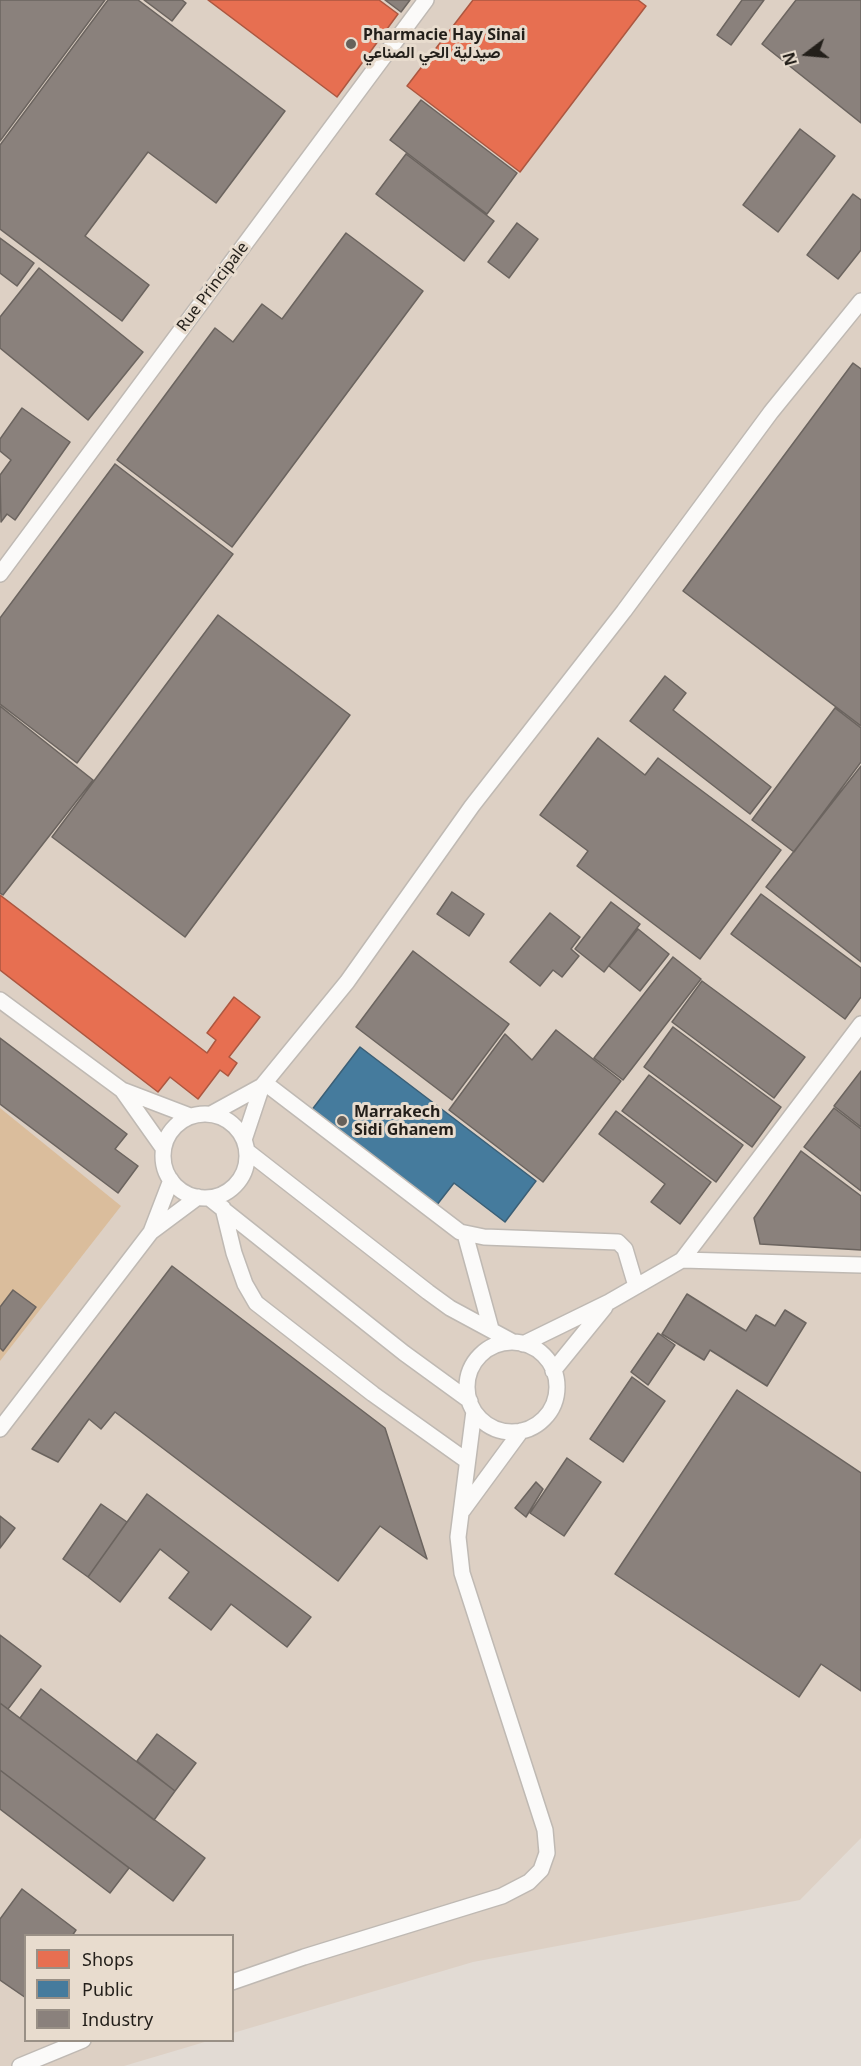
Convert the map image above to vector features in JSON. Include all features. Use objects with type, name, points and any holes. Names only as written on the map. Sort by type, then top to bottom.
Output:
[{"type":"street","name":"Rue Principale","points":[[0,574],[426,0]]},
{"type":"street","points":[[0,1000],[122,1089],[190,1116],[211,1114],[264,1084],[347,982],[472,806],[624,611],[771,411],[861,302]]},
{"type":"street","points":[[234,1981],[304,1957],[502,1896],[529,1882],[541,1870],[547,1853],[545,1830],[462,1573],[458,1537],[472,1406],[468,1380],[476,1360],[493,1346],[518,1343],[609,1302],[681,1260],[861,1024]]},
{"type":"street","points":[[151,1232],[204,1198],[230,1190],[238,1182],[247,1162],[246,1146],[264,1084]]},
{"type":"street","points":[[264,1084],[465,1234],[484,1237],[618,1242],[625,1249],[636,1286]]},
{"type":"street","points":[[122,1089],[164,1148]]},
{"type":"street","points":[[190,1116],[172,1129],[164,1148],[163,1160],[171,1180],[188,1194],[204,1198],[224,1209],[472,1406],[481,1419],[500,1430],[521,1431],[540,1422],[553,1404],[556,1383],[553,1371],[542,1354],[491,1329],[428,1292],[246,1146],[232,1123],[211,1114]]},
{"type":"street","points":[[0,1429],[151,1232],[171,1180]]},
{"type":"street","points":[[224,1209],[234,1253],[245,1284],[256,1303],[373,1394],[467,1461]]},
{"type":"street","points":[[465,1234],[491,1329]]},
{"type":"street","points":[[681,1260],[861,1265]]},
{"type":"street","points":[[553,1371],[609,1302]]},
{"type":"street","points":[[461,1513],[521,1431]]},
{"type":"street","points":[[20,2066],[78,2042]]},
{"type":"shaded area","points":[[0,0],[861,0],[861,1838],[800,1900],[473,1962],[234,2033],[234,1934],[24,1934],[24,2042],[205,2042],[124,2066],[0,2066]]},
{"type":"shaded area","points":[[0,1108],[121,1206],[0,1361]]},
{"type":"building: Shops","points":[[208,0],[379,0],[398,14],[337,97]]},
{"type":"building: Shops","points":[[473,0],[638,0],[646,6],[520,172],[407,86]]},
{"type":"building: Shops","points":[[0,895],[207,1053],[216,1040],[207,1033],[234,997],[260,1017],[229,1057],[237,1063],[228,1076],[220,1070],[198,1099],[170,1077],[158,1092],[0,970]]},
{"type":"building: Public","points":[[360,1047],[536,1181],[505,1222],[454,1183],[436,1206],[311,1111]]},
{"type":"building: Industry","points":[[0,0],[105,0],[0,141]]},
{"type":"building: Industry","points":[[108,0],[138,0],[285,111],[216,203],[148,152],[85,236],[149,285],[122,321],[0,229],[0,145]]},
{"type":"building: Industry","points":[[144,0],[182,0],[186,3],[172,21]]},
{"type":"building: Industry","points":[[385,0],[410,0],[401,12]]},
{"type":"building: Industry","points":[[742,0],[764,0],[731,45],[717,35]]},
{"type":"building: Industry","points":[[796,0],[861,0],[861,123],[762,44]]},
{"type":"building: Industry","points":[[421,100],[517,173],[487,214],[390,140]]},
{"type":"building: Industry","points":[[800,129],[835,156],[778,232],[743,205]]},
{"type":"building: Industry","points":[[406,154],[494,221],[464,261],[376,194]]},
{"type":"building: Industry","points":[[853,194],[861,200],[861,250],[838,279],[807,255]]},
{"type":"building: Industry","points":[[517,223],[538,239],[509,278],[488,262]]},
{"type":"building: Industry","points":[[346,233],[423,291],[232,547],[117,460],[215,328],[233,342],[262,304],[282,319]]},
{"type":"building: Industry","points":[[0,238],[34,263],[17,286],[0,273]]},
{"type":"building: Industry","points":[[39,268],[143,352],[88,420],[0,348],[0,317]]},
{"type":"building: Industry","points":[[853,363],[861,369],[861,726],[683,591]]},
{"type":"building: Industry","points":[[22,408],[70,442],[15,520],[7,514],[1,522],[0,475],[11,460],[0,451],[0,439]]},
{"type":"building: Industry","points":[[115,464],[233,554],[77,763],[0,704],[0,618]]},
{"type":"building: Industry","points":[[218,615],[350,715],[185,937],[52,837]]},
{"type":"building: Industry","points":[[665,676],[686,693],[673,710],[771,787],[750,814],[630,721]]},
{"type":"building: Industry","points":[[0,706],[93,780],[3,895],[0,893]]},
{"type":"building: Industry","points":[[835,708],[861,728],[861,762],[794,852],[752,820]]},
{"type":"building: Industry","points":[[598,738],[645,775],[658,758],[781,850],[700,959],[577,866],[588,851],[540,815]]},
{"type":"building: Industry","points":[[861,766],[861,962],[766,887]]},
{"type":"building: Industry","points":[[452,892],[484,914],[469,936],[437,914]]},
{"type":"building: Industry","points":[[761,894],[861,968],[861,997],[845,1019],[731,934]]},
{"type":"building: Industry","points":[[611,902],[640,924],[604,972],[575,949]]},
{"type":"building: Industry","points":[[550,913],[580,937],[571,949],[579,956],[562,977],[553,970],[540,986],[510,962]]},
{"type":"building: Industry","points":[[638,929],[669,954],[640,991],[609,966]]},
{"type":"building: Industry","points":[[413,951],[509,1024],[452,1100],[356,1027]]},
{"type":"building: Industry","points":[[673,957],[701,979],[623,1080],[594,1058]]},
{"type":"building: Industry","points":[[702,981],[805,1057],[774,1098],[672,1022]]},
{"type":"building: Industry","points":[[673,1027],[781,1107],[752,1147],[644,1067]]},
{"type":"building: Industry","points":[[556,1030],[621,1081],[543,1182],[449,1110],[505,1034],[532,1060]]},
{"type":"building: Industry","points":[[0,1038],[127,1134],[115,1149],[138,1166],[118,1193],[0,1104]]},
{"type":"building: Industry","points":[[861,1071],[861,1127],[834,1106]]},
{"type":"building: Industry","points":[[649,1075],[743,1145],[716,1182],[622,1111]]},
{"type":"building: Industry","points":[[834,1108],[861,1129],[861,1191],[804,1147]]},
{"type":"building: Industry","points":[[616,1111],[711,1182],[680,1224],[651,1202],[665,1184],[599,1134]]},
{"type":"building: Industry","points":[[801,1151],[861,1196],[861,1250],[760,1244],[754,1218]]},
{"type":"building: Industry","points":[[172,1266],[385,1428],[427,1559],[380,1526],[338,1581],[115,1412],[101,1429],[89,1419],[58,1462],[32,1449]]},
{"type":"building: Industry","points":[[13,1290],[36,1307],[3,1351],[0,1348],[0,1307]]},
{"type":"building: Industry","points":[[687,1294],[746,1331],[756,1315],[775,1326],[785,1310],[806,1323],[767,1386],[710,1350],[704,1360],[662,1334]]},
{"type":"building: Industry","points":[[658,1333],[675,1345],[648,1385],[631,1372]]},
{"type":"building: Industry","points":[[632,1377],[665,1401],[623,1462],[590,1439]]},
{"type":"building: Industry","points":[[737,1390],[861,1473],[861,1691],[821,1664],[799,1697],[615,1574]]},
{"type":"building: Industry","points":[[567,1458],[601,1482],[564,1536],[530,1513]]},
{"type":"building: Industry","points":[[536,1482],[543,1489],[526,1517],[515,1508]]},
{"type":"building: Industry","points":[[147,1494],[311,1617],[287,1647],[231,1604],[211,1630],[169,1598],[189,1572],[160,1549],[120,1602],[88,1577]]},
{"type":"building: Industry","points":[[101,1504],[127,1522],[88,1577],[63,1559]]},
{"type":"building: Industry","points":[[0,1516],[15,1528],[0,1548]]},
{"type":"building: Industry","points":[[0,1635],[41,1666],[8,1709],[0,1703]]},
{"type":"building: Industry","points":[[41,1689],[175,1791],[154,1820],[20,1718]]},
{"type":"building: Industry","points":[[0,1703],[205,1858],[173,1901],[0,1770]]},
{"type":"building: Industry","points":[[157,1734],[196,1763],[175,1791],[137,1761]]},
{"type":"building: Industry","points":[[0,1770],[129,1868],[110,1893],[0,1809]]},
{"type":"building: Industry","points":[[22,1889],[76,1930],[73,1934],[24,1934],[24,1997],[0,1980],[0,1919]]},
{"type":"place","name":"Pharmacie Hay Sinai صيدلية الحي الصناعي","points":[[351,44]]},
{"type":"place","name":"Marrakech Sidi Ghanem","points":[[342,1121]]}]
